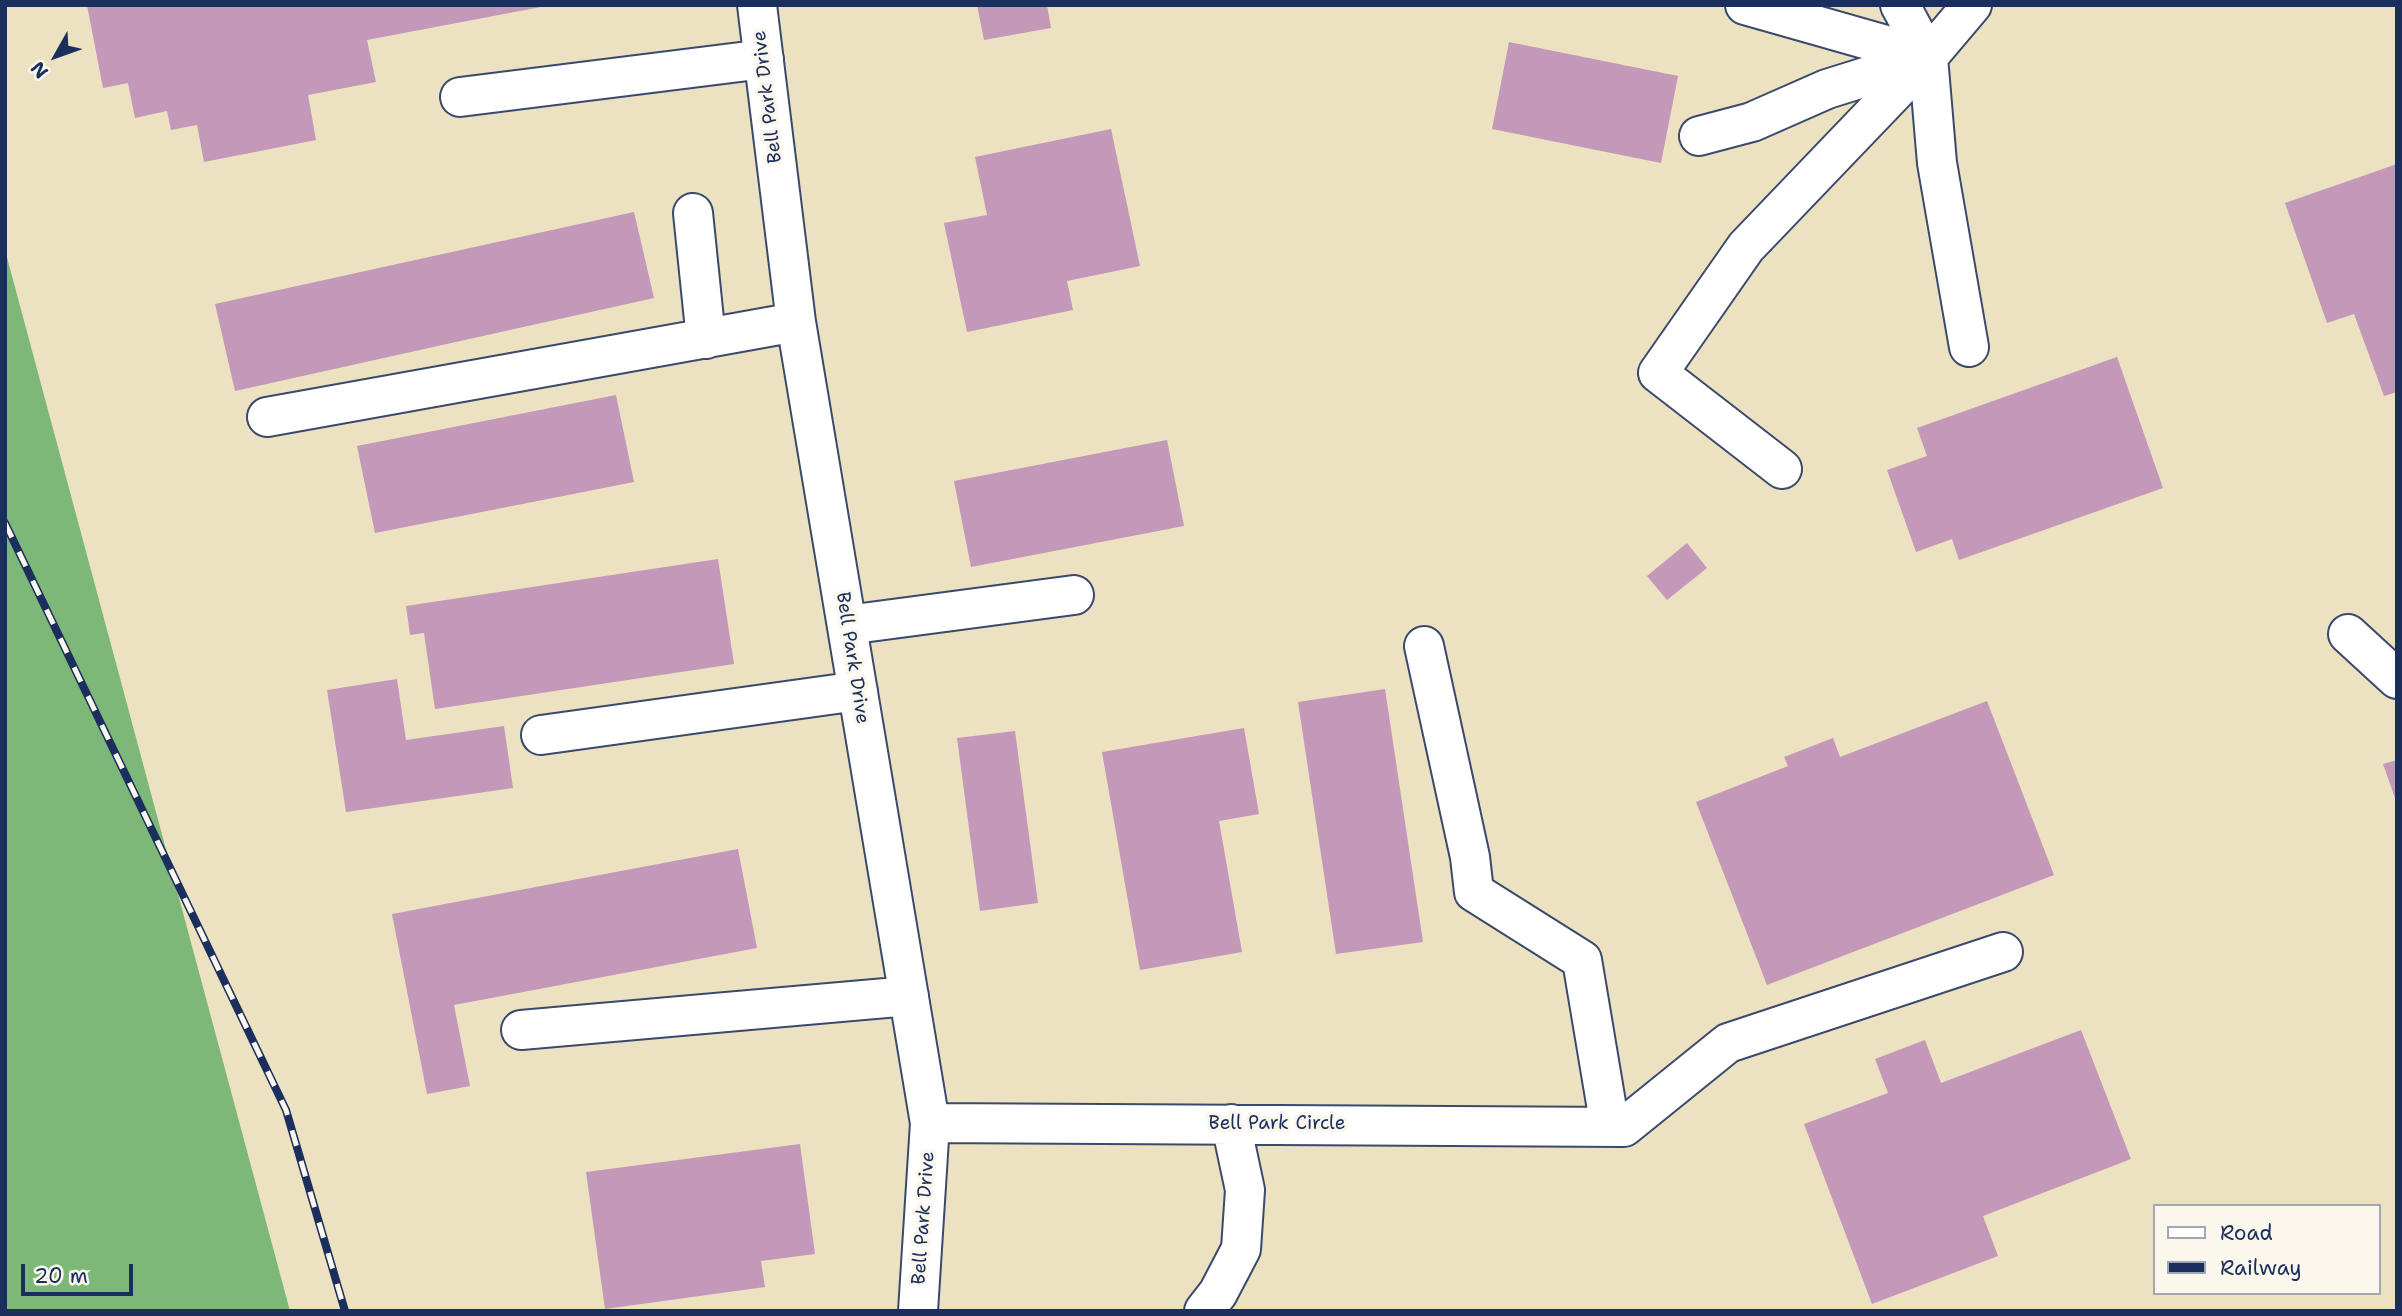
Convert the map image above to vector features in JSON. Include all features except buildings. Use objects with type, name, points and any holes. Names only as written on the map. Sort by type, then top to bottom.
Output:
[{"type":"street","name":"Bell Park Drive","points":[[757,5],[796,322],[930,1123],[918,1311]]},
{"type":"street","points":[[1745,5],[1928,57]]},
{"type":"street","points":[[1900,5],[1928,57],[1937,163],[1969,347]]},
{"type":"street","points":[[1782,469],[1658,373],[1746,247],[1928,57],[1972,5]]},
{"type":"street","points":[[1699,136],[1752,122],[1827,89],[1928,57]]},
{"type":"street","points":[[460,97],[764,59]]},
{"type":"street","points":[[693,214],[706,339]]},
{"type":"street","points":[[267,417],[796,322]]},
{"type":"street","points":[[847,625],[1074,595]]},
{"type":"street","points":[[2348,634],[2397,679]]},
{"type":"street","points":[[1424,646],[1470,857],[1474,892],[1582,960],[1617,1127],[1728,1043],[2003,952]]},
{"type":"street","points":[[541,735],[858,691]]},
{"type":"street","points":[[521,1030],[909,996]]},
{"type":"street","name":"Bell Park Circle","points":[[930,1123],[1617,1127]]},
{"type":"street","points":[[1204,1311],[1218,1293],[1241,1248],[1245,1190],[1231,1124]]},
{"type":"green space","points":[[5,250],[290,1311],[5,1311]]},
{"type":"railway","points":[[5,523],[286,1110],[345,1311]]}]
